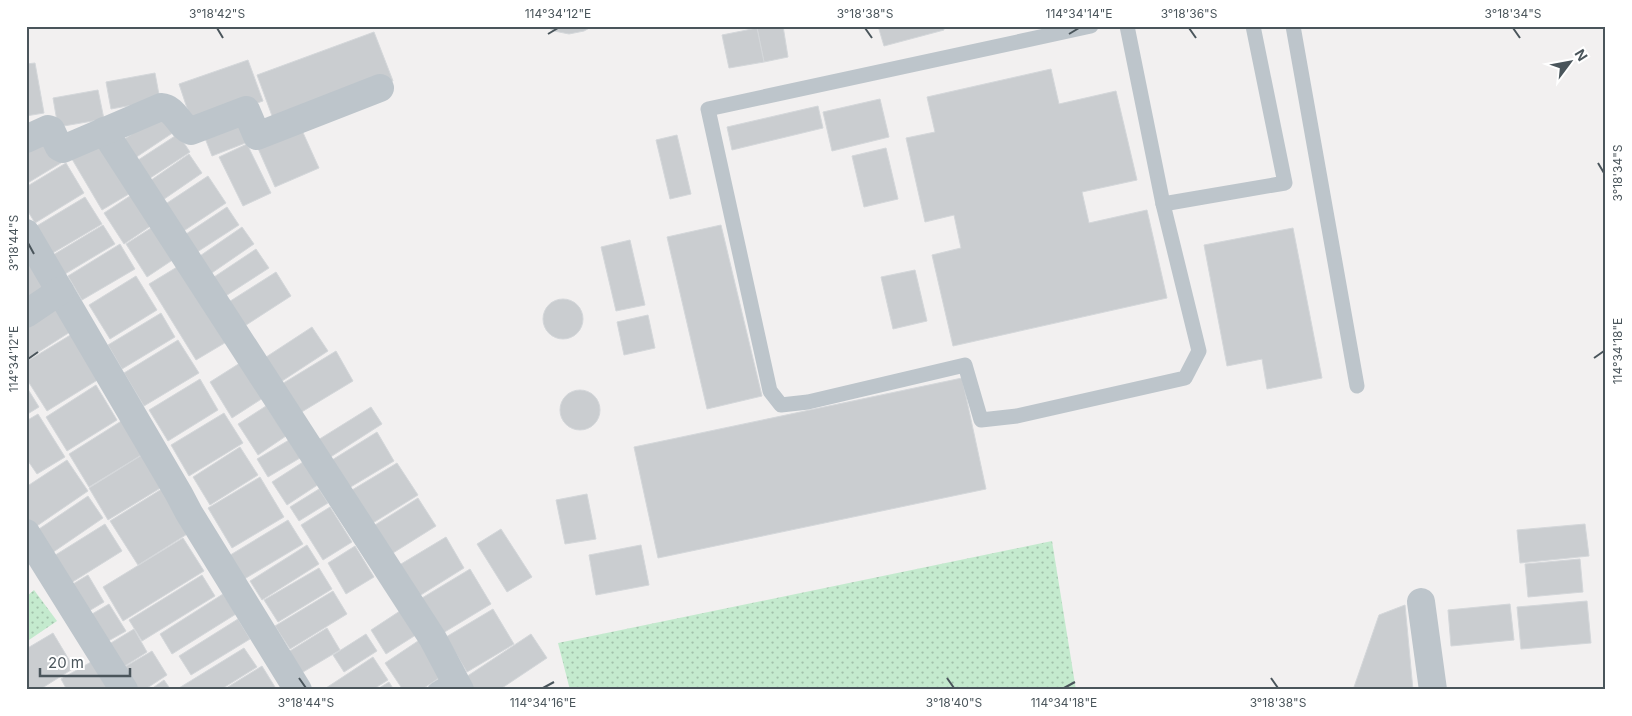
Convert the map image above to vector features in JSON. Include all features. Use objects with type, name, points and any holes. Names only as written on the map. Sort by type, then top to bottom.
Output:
[{"type":"street","points":[[26,139],[48,129],[51,130],[59,147],[63,149],[161,107],[171,110],[184,127],[192,131],[246,110],[257,136],[380,88]]},
{"type":"street","points":[[104,132],[433,640],[450,686]]},
{"type":"street","points":[[26,233],[189,513],[298,690]]},
{"type":"street","points":[[26,314],[60,291]]},
{"type":"street","points":[[26,533],[124,690]]},
{"type":"street","points":[[1421,602],[1433,690]]},
{"type":"lane","points":[[1091,26],[708,109],[770,391],[781,405],[808,402],[965,365],[981,420],[1017,416],[1185,378],[1199,351],[1163,204],[1128,26]]},
{"type":"lane","points":[[1163,204],[1285,183],[1253,26]]},
{"type":"lane","points":[[1293,26],[1357,386]]},
{"type":"green space","points":[[1052,541],[1076,690],[570,690],[558,643]]},
{"type":"green space","points":[[34,590],[57,621],[26,642],[26,597]]},
{"type":"building","points":[[545,26],[593,26],[584,31],[569,34],[554,31]]},
{"type":"building","points":[[783,26],[788,57],[764,62],[757,28]]},
{"type":"building","points":[[878,26],[943,26],[944,30],[884,46]]},
{"type":"building","points":[[757,28],[764,62],[729,68],[722,35]]},
{"type":"building","points":[[374,32],[393,81],[275,124],[257,75]]},
{"type":"building","points":[[248,60],[263,101],[193,126],[179,84]]},
{"type":"building","points":[[35,63],[44,113],[26,116],[26,64]]},
{"type":"building","points":[[1051,69],[1059,104],[1116,91],[1137,180],[1082,192],[1089,223],[1147,210],[1167,298],[953,346],[932,255],[961,248],[954,215],[925,222],[906,138],[935,132],[927,97]]},
{"type":"building","points":[[155,73],[160,100],[111,109],[106,82]]},
{"type":"building","points":[[98,90],[104,119],[58,127],[53,98]]},
{"type":"building","points":[[880,99],[889,137],[832,151],[823,112]]},
{"type":"building","points":[[818,106],[823,128],[732,150],[727,127]]},
{"type":"building","points":[[165,112],[177,130],[129,162],[117,144]]},
{"type":"building","points":[[242,112],[253,140],[212,156],[201,128]]},
{"type":"building","points":[[300,126],[319,168],[275,187],[257,146]]},
{"type":"building","points":[[46,131],[64,161],[26,184],[26,143]]},
{"type":"building","points":[[178,134],[190,152],[141,184],[129,166]]},
{"type":"building","points":[[677,135],[691,194],[670,199],[656,140]]},
{"type":"building","points":[[100,136],[134,191],[102,210],[69,154]]},
{"type":"building","points":[[247,144],[271,193],[243,206],[219,157]]},
{"type":"building","points":[[886,148],[898,199],[864,207],[852,156]]},
{"type":"building","points":[[189,154],[202,173],[157,204],[144,185]]},
{"type":"building","points":[[66,163],[84,193],[35,223],[26,208],[26,187]]},
{"type":"building","points":[[208,176],[226,203],[179,234],[161,207]]},
{"type":"building","points":[[136,192],[155,223],[124,244],[104,213]]},
{"type":"building","points":[[85,197],[102,224],[51,254],[35,227]]},
{"type":"building","points":[[227,207],[239,225],[191,256],[180,238]]},
{"type":"building","points":[[159,223],[180,255],[147,277],[126,244]]},
{"type":"building","points":[[103,225],[115,244],[65,274],[53,255]]},
{"type":"building","points":[[721,225],[762,396],[707,409],[667,237]]},
{"type":"building","points":[[242,227],[254,244],[206,277],[194,260]]},
{"type":"building","points":[[1293,228],[1322,378],[1267,389],[1262,359],[1227,366],[1204,245]]},
{"type":"building","points":[[630,240],[645,305],[616,311],[601,247]]},
{"type":"building","points":[[120,244],[135,269],[82,300],[68,276]]},
{"type":"building","points":[[256,249],[269,268],[221,299],[208,281]]},
{"type":"building","points":[[26,252],[51,291],[26,306]]},
{"type":"building","points":[[182,264],[228,341],[196,360],[149,284]]},
{"type":"building","points":[[915,270],[927,321],[893,329],[881,277]]},
{"type":"building","points":[[276,272],[291,296],[240,329],[224,305]]},
{"type":"building","points":[[136,276],[157,310],[110,339],[89,305]]},
{"type":"building","points":[[567,299],[574,302],[580,308],[583,319],[582,327],[574,336],[567,339],[559,339],[552,336],[544,327],[543,315],[546,308],[555,300]]},
{"type":"building","points":[[53,305],[70,332],[26,360],[26,321]]},
{"type":"building","points":[[161,313],[175,337],[122,369],[108,345]]},
{"type":"building","points":[[648,315],[655,348],[624,355],[617,322]]},
{"type":"building","points":[[312,327],[328,351],[276,385],[260,361]]},
{"type":"building","points":[[77,331],[104,376],[47,411],[26,378],[26,362]]},
{"type":"building","points":[[178,340],[199,373],[144,406],[124,373]]},
{"type":"building","points":[[336,351],[353,381],[295,416],[277,387]]},
{"type":"building","points":[[240,363],[263,398],[232,418],[210,382]]},
{"type":"building","points":[[962,378],[986,489],[658,558],[634,447]]},
{"type":"building","points":[[200,379],[218,410],[168,441],[149,410]]},
{"type":"building","points":[[96,385],[117,420],[67,451],[46,417]]},
{"type":"building","points":[[26,386],[39,407],[26,415]]},
{"type":"building","points":[[584,390],[591,393],[597,399],[600,410],[599,418],[591,427],[584,430],[576,430],[569,427],[561,418],[560,406],[563,399],[572,391]]},
{"type":"building","points":[[266,406],[286,436],[258,455],[238,424]]},
{"type":"building","points":[[371,407],[382,424],[329,458],[318,440]]},
{"type":"building","points":[[224,413],[243,443],[189,476],[171,445]]},
{"type":"building","points":[[38,414],[65,457],[37,474],[26,458],[26,421]]},
{"type":"building","points":[[123,420],[143,454],[89,487],[69,454]]},
{"type":"building","points":[[377,432],[394,461],[349,488],[332,460]]},
{"type":"building","points":[[289,440],[300,458],[268,477],[257,459]]},
{"type":"building","points":[[240,447],[258,475],[210,505],[193,477]]},
{"type":"building","points":[[142,455],[162,487],[108,520],[89,488]]},
{"type":"building","points":[[67,460],[88,491],[31,530],[26,524],[26,487]]},
{"type":"building","points":[[303,462],[319,484],[287,505],[272,482]]},
{"type":"building","points":[[397,463],[418,495],[368,526],[347,493]]},
{"type":"building","points":[[260,477],[284,517],[232,548],[208,508]]},
{"type":"building","points":[[165,487],[192,531],[138,565],[110,521]]},
{"type":"building","points":[[319,489],[328,503],[299,521],[290,507]]},
{"type":"building","points":[[587,494],[596,539],[565,544],[556,500]]},
{"type":"building","points":[[88,496],[103,518],[49,555],[33,533]]},
{"type":"building","points":[[418,498],[436,526],[385,558],[367,530]]},
{"type":"building","points":[[330,507],[352,542],[323,560],[301,525]]},
{"type":"building","points":[[288,520],[303,544],[241,581],[227,557]]},
{"type":"building","points":[[105,524],[122,551],[66,586],[49,559]]},
{"type":"building","points":[[1585,524],[1589,556],[1520,563],[1517,530]]},
{"type":"building","points":[[501,529],[532,577],[507,592],[477,544]]},
{"type":"building","points":[[446,537],[464,568],[416,598],[396,567]]},
{"type":"building","points":[[183,538],[204,571],[123,621],[103,587]]},
{"type":"building","points":[[307,545],[319,564],[262,600],[250,581]]},
{"type":"building","points":[[641,545],[649,585],[596,595],[589,555]]},
{"type":"building","points":[[355,546],[374,577],[346,594],[328,563]]},
{"type":"building","points":[[1580,559],[1583,592],[1528,597],[1525,564]]},
{"type":"building","points":[[319,568],[332,589],[278,622],[264,600]]},
{"type":"building","points":[[470,569],[491,604],[438,636],[417,601]]},
{"type":"building","points":[[88,575],[104,602],[84,614],[68,587]]},
{"type":"building","points":[[202,575],[215,596],[142,641],[129,620]]},
{"type":"building","points":[[333,591],[347,614],[290,649],[275,626]]},
{"type":"building","points":[[223,594],[236,614],[172,654],[160,634]]},
{"type":"building","points":[[1587,601],[1591,643],[1521,649],[1517,607]]},
{"type":"building","points":[[109,604],[126,631],[103,644],[87,617]]},
{"type":"building","points":[[1510,604],[1514,640],[1451,646],[1448,610]]},
{"type":"building","points":[[1405,605],[1413,690],[1353,690],[1379,615]]},
{"type":"building","points":[[406,607],[422,631],[386,654],[371,630]]},
{"type":"building","points":[[493,609],[514,644],[467,672],[446,637]]},
{"type":"building","points":[[238,619],[250,639],[191,675],[179,656]]},
{"type":"building","points":[[327,628],[340,650],[298,675],[285,654]]},
{"type":"building","points":[[134,629],[147,652],[120,669],[106,646]]},
{"type":"building","points":[[53,633],[74,668],[39,690],[26,690],[26,649]]},
{"type":"building","points":[[366,634],[377,651],[344,672],[333,655]]},
{"type":"building","points":[[531,634],[547,658],[499,690],[474,690],[466,677]]},
{"type":"building","points":[[421,639],[445,674],[421,690],[403,690],[385,663]]},
{"type":"building","points":[[244,648],[257,667],[220,690],[180,690],[179,688]]},
{"type":"building","points":[[152,651],[167,675],[144,690],[136,690],[123,668]]},
{"type":"building","points":[[373,657],[388,680],[372,690],[323,690]]},
{"type":"building","points":[[91,662],[108,689],[67,690],[61,679]]},
{"type":"building","points":[[262,666],[275,687],[272,690],[223,690]]},
{"type":"building","points":[[164,680],[171,690],[150,690]]},
{"type":"building","points":[[389,682],[394,690],[376,690]]}]
